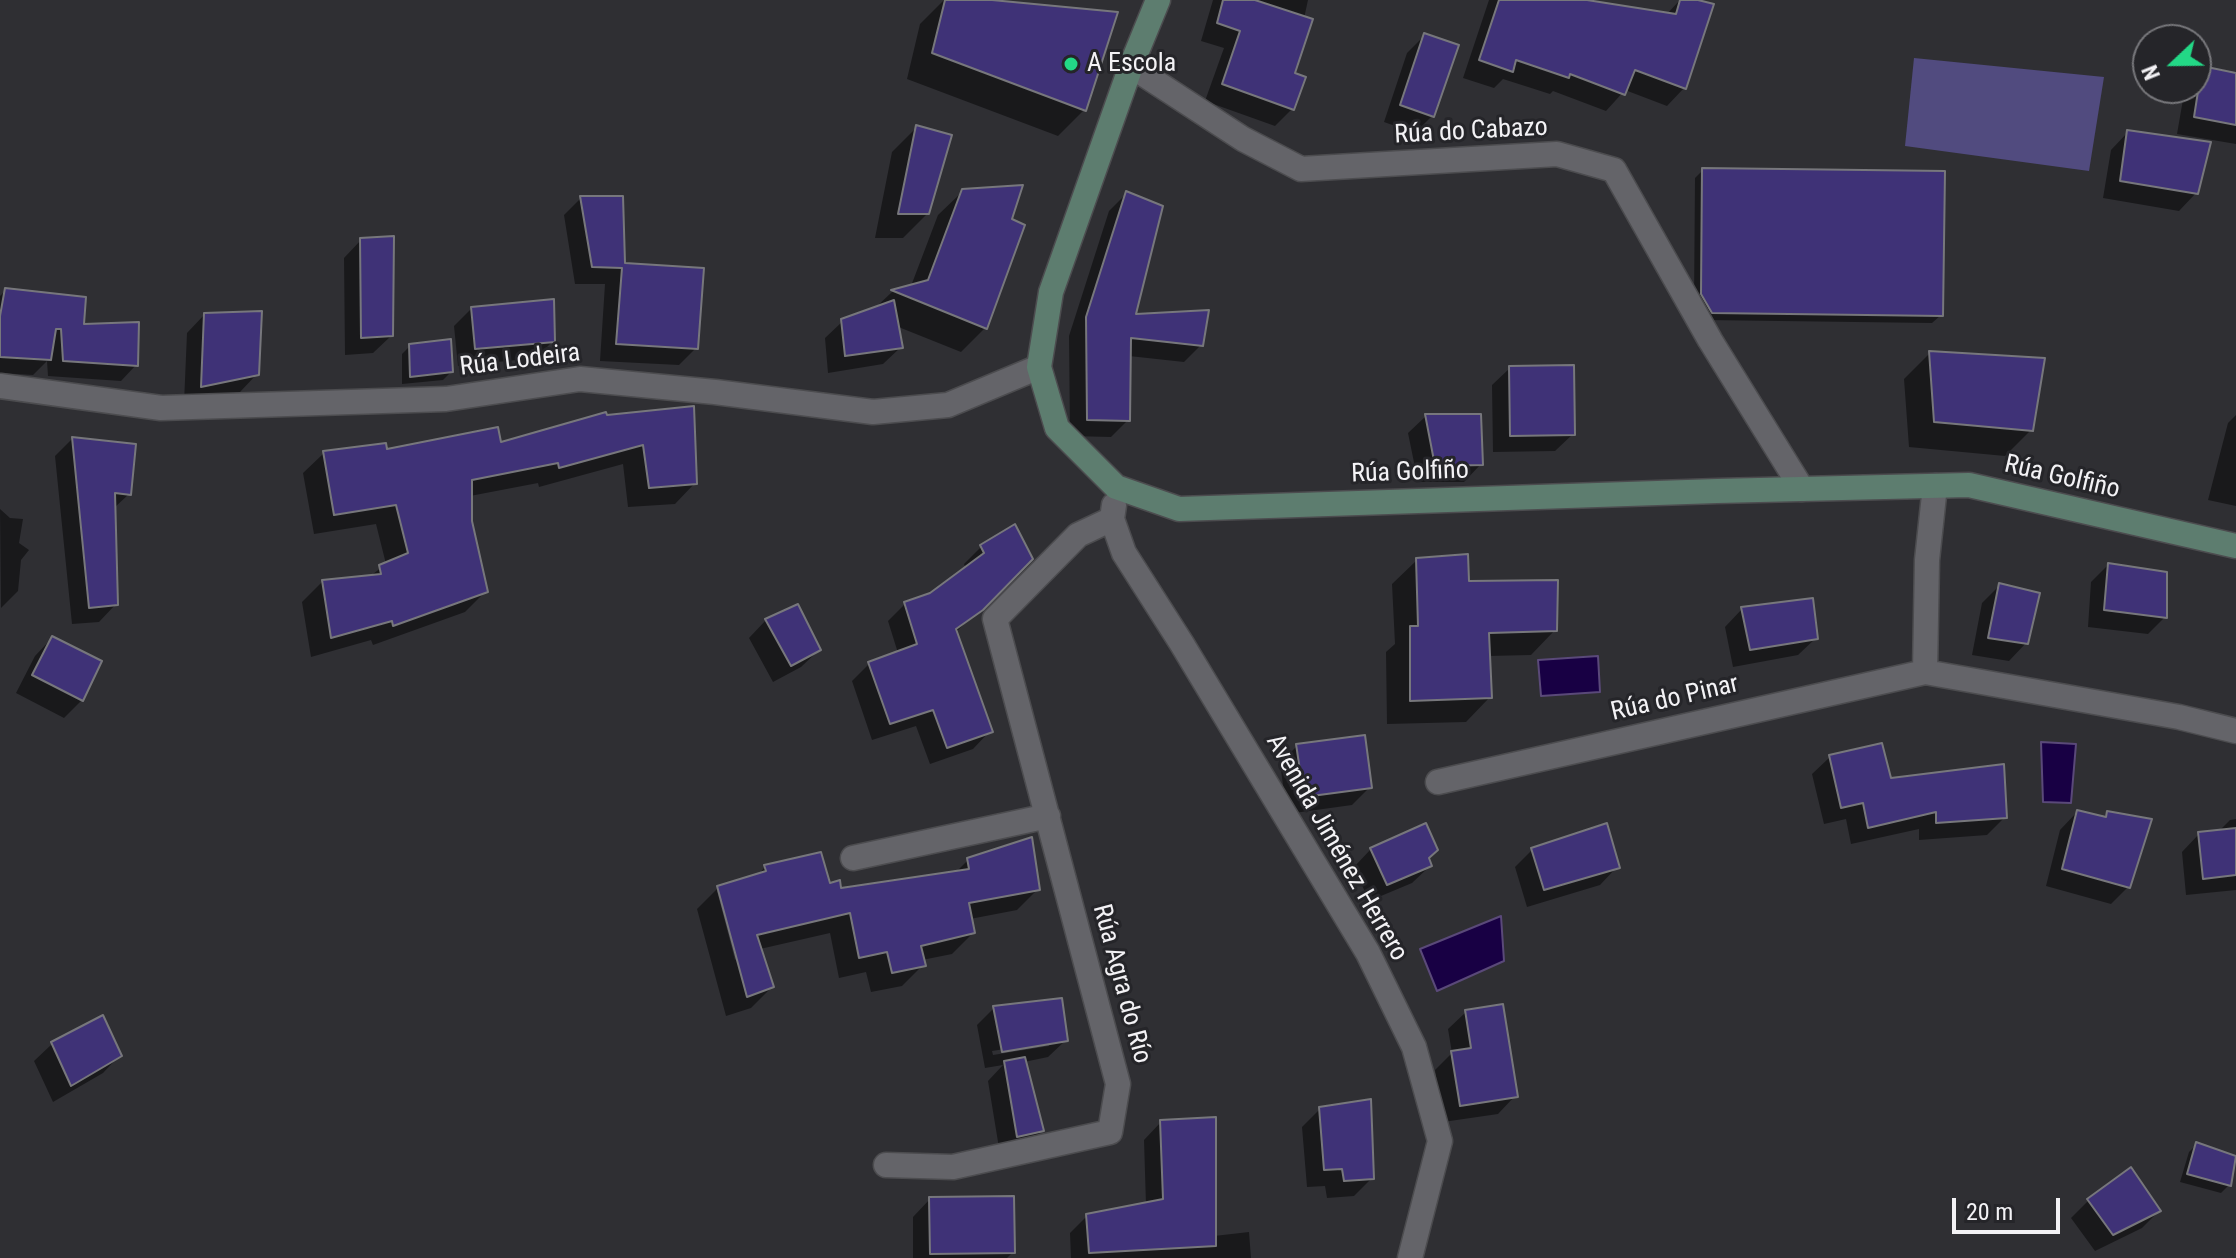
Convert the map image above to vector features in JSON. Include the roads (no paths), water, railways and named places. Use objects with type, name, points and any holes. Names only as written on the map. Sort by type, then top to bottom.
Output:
[{"type":"main road","name":"Rúa Golfiño","points":[[1158,0],[1131,66],[1051,292],[1039,367],[1057,428],[1116,487],[1179,509],[1969,485],[2236,546]]},
{"type":"street","name":"Rúa do Cabazo","points":[[1131,66],[1243,139],[1301,169],[1557,154],[1614,170],[1710,340],[1802,489]]},
{"type":"street","name":"Rúa Lodeira","points":[[0,386],[161,408],[446,399],[580,379],[873,412],[948,405],[1039,367]]},
{"type":"street","points":[[1925,672],[1927,560],[1935,486]]},
{"type":"street","name":"Avenida Jiménez Herrero","points":[[1116,487],[1112,519],[1124,553],[1368,953],[1414,1047],[1440,1141],[1410,1258]]},
{"type":"street","name":"Rúa Agra do Río","points":[[886,1165],[953,1167],[1110,1132],[1118,1084],[995,619],[1078,535],[1112,519]]},
{"type":"street","name":"Rúa do Pinar","points":[[1438,782],[1925,672],[2179,717],[2236,731]]},
{"type":"street","points":[[853,858],[1048,816]]},
{"type":"place","name":"A Escola","points":[[1071,64]]}]
